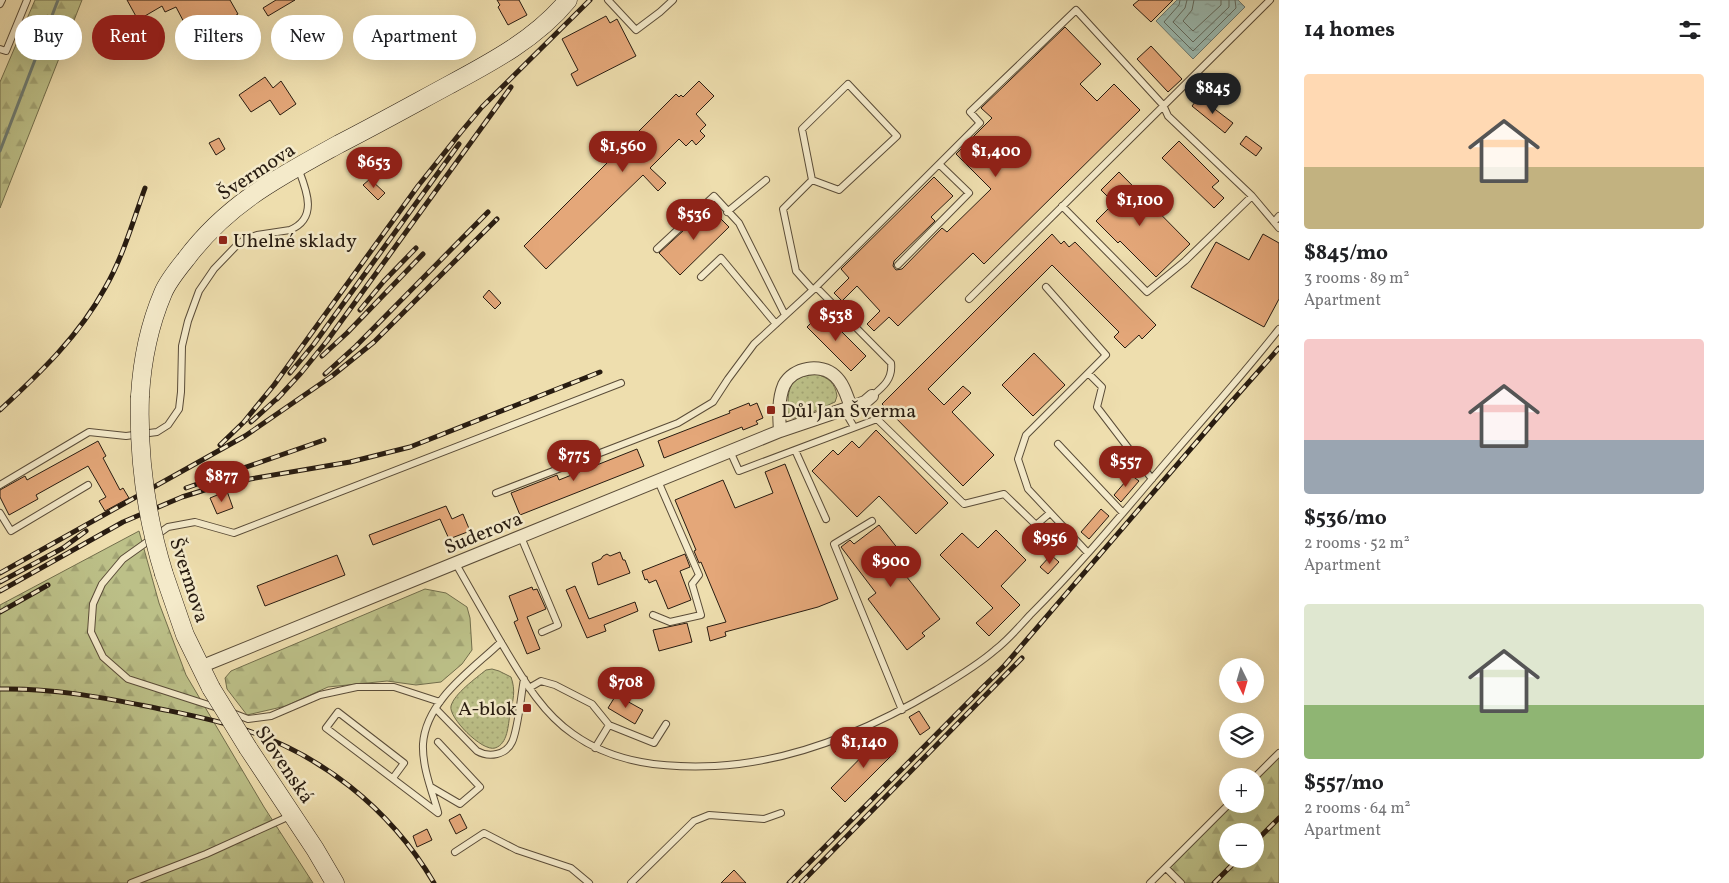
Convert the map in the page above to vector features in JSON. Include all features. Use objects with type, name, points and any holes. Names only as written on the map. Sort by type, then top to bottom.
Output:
[{"type":"street","name":"Švermova","points":[[200,667],[185,635],[152,532],[141,446],[140,396],[146,345],[153,319],[164,292],[178,268],[201,239],[238,204],[270,182],[469,75],[526,40],[548,22],[568,0]]},
{"type":"street","points":[[780,431],[779,411],[783,387],[790,377],[802,370],[820,369],[832,374],[842,386],[848,409]]},
{"type":"street","name":"Suderova","points":[[200,667],[780,431],[848,409],[865,402],[872,396]]},
{"type":"street","name":"Slovenská","points":[[200,667],[248,748],[293,814],[334,883]]},
{"type":"lane","points":[[0,4],[2,0]]},
{"type":"lane","points":[[0,49],[6,51],[27,0]]},
{"type":"lane","points":[[608,0],[636,30],[660,12],[671,0]]},
{"type":"lane","points":[[970,299],[1270,0]]},
{"type":"lane","points":[[496,493],[678,423],[713,402],[754,344],[815,288],[980,123],[970,112],[1076,10],[1163,105],[1168,116],[1252,196],[1279,228]]},
{"type":"lane","points":[[848,84],[896,136],[839,190],[812,180],[802,129],[848,84]]},
{"type":"lane","points":[[898,264],[969,194],[939,164]]},
{"type":"lane","points":[[0,485],[89,432],[126,436],[157,432],[168,425],[179,409],[182,346],[188,321],[199,291],[214,269],[238,244],[257,235],[290,230],[304,220],[308,197],[298,167]]},
{"type":"lane","points":[[727,212],[766,180]]},
{"type":"lane","points":[[812,180],[783,209],[796,271],[891,363],[888,380],[872,396]]},
{"type":"lane","points":[[657,249],[714,196],[739,223],[786,315]]},
{"type":"lane","points":[[1062,206],[1147,292],[1184,261],[1252,196]]},
{"type":"lane","points":[[1274,222],[1279,216]]},
{"type":"lane","points":[[701,276],[721,258],[776,324]]},
{"type":"lane","points":[[1046,287],[1106,355],[1026,435],[1018,460],[1028,489],[1088,553]]},
{"type":"lane","points":[[456,564],[529,688],[556,720],[595,748],[613,756],[635,762],[696,767],[734,765],[814,746],[869,726],[902,710],[953,680],[995,651],[1088,553],[1279,330]]},
{"type":"lane","points":[[1088,373],[1102,387],[1097,406],[1152,479]]},
{"type":"lane","points":[[440,702],[394,687],[357,687],[320,695],[271,716],[248,718],[128,679],[103,657],[91,632],[93,604],[102,584],[123,559],[168,527],[195,522],[234,533],[621,383]]},
{"type":"lane","points":[[848,409],[854,427]]},
{"type":"lane","points":[[730,452],[739,471],[877,419],[964,504],[1004,494],[1036,525],[1050,512]]},
{"type":"lane","points":[[1058,444],[1123,513]]},
{"type":"lane","points":[[795,450],[826,519]]},
{"type":"lane","points":[[653,616],[670,622],[701,615],[692,584],[699,575],[658,481]]},
{"type":"lane","points":[[0,513],[11,531],[88,485]]},
{"type":"lane","points":[[872,521],[834,544],[902,710]]},
{"type":"lane","points":[[521,537],[558,626],[542,632]]},
{"type":"lane","points":[[393,778],[404,763],[338,712],[326,728],[438,813],[423,755],[423,744],[429,721],[440,702],[450,690],[501,642]]},
{"type":"lane","points":[[436,709],[477,751],[486,755],[499,754],[508,748],[513,739],[524,679]]},
{"type":"lane","points":[[529,688],[541,681],[555,685],[592,704],[609,725],[654,743],[666,724]]},
{"type":"lane","points":[[595,748],[609,725]]},
{"type":"lane","points":[[431,787],[460,804],[480,786],[438,742]]},
{"type":"lane","points":[[1264,768],[1279,752]]},
{"type":"lane","points":[[631,883],[694,821],[709,815],[764,819],[781,813]]},
{"type":"lane","points":[[1150,883],[1219,813]]},
{"type":"lane","points":[[131,883],[206,854],[293,814]]},
{"type":"lane","points":[[455,852],[484,833],[517,850],[571,868],[589,883]]},
{"type":"lane","points":[[1166,868],[1182,883]]},
{"type":"green space","points":[[35,0],[82,0],[76,15],[29,15]]},
{"type":"green space","points":[[15,47],[15,60],[58,60],[0,208],[0,82]]},
{"type":"green space","points":[[816,374],[828,379],[833,384],[837,396],[835,402],[799,418],[791,418],[787,407],[788,395],[792,385],[799,378]]},
{"type":"green space","points":[[139,531],[159,603],[186,675],[264,807],[313,883],[0,883],[0,605]]},
{"type":"green space","points":[[425,589],[446,593],[467,607],[470,618],[472,650],[462,664],[441,682],[416,685],[387,681],[328,687],[286,706],[247,715],[227,689],[225,678],[231,671]]},
{"type":"green space","points":[[492,669],[511,677],[514,691],[507,734],[503,743],[495,748],[489,748],[467,733],[455,718],[451,711],[451,706],[456,696],[466,686],[486,670]]},
{"type":"green space","points":[[1279,753],[1279,883],[1180,883],[1166,868],[1220,813],[1264,813],[1264,768]]},
{"type":"water","points":[[1177,0],[1238,0],[1245,7],[1193,59],[1156,21]]},
{"type":"building","points":[[127,0],[230,0],[238,14],[180,15],[176,7],[165,12],[162,6],[147,15],[135,15]]},
{"type":"building","points":[[276,0],[295,0],[268,16],[263,8]]},
{"type":"building","points":[[497,0],[519,0],[527,15],[508,25],[498,7],[500,5]]},
{"type":"building","points":[[1139,0],[1173,0],[1151,22],[1133,5]]},
{"type":"building","points":[[606,16],[610,23],[617,19],[636,56],[577,86],[571,74],[578,70],[562,39]]},
{"type":"building","points":[[1065,27],[1101,64],[1080,84],[1097,101],[1114,84],[1140,110],[984,264],[973,253],[898,326],[889,317],[874,331],[867,324],[880,311],[857,286],[842,301],[834,293],[849,278],[841,269],[934,177],[953,196],[931,217],[935,221],[894,261],[893,266],[896,270],[902,269],[942,228],[947,232],[991,189],[956,154],[992,118],[981,108]]},
{"type":"building","points":[[1151,46],[1182,79],[1168,92],[1137,59]]},
{"type":"building","points":[[265,77],[273,88],[281,81],[296,104],[280,115],[270,100],[251,112],[239,95]]},
{"type":"building","points":[[699,81],[714,96],[696,114],[706,125],[700,131],[705,136],[696,145],[692,140],[686,146],[679,139],[650,168],[666,183],[658,191],[643,175],[546,269],[524,246],[676,94],[679,97],[681,95],[683,97]]},
{"type":"building","points":[[1199,97],[1233,123],[1225,133],[1192,106]]},
{"type":"building","points":[[1246,136],[1262,148],[1256,156],[1240,144]]},
{"type":"building","points":[[219,138],[225,149],[216,155],[209,143]]},
{"type":"building","points":[[1179,141],[1219,181],[1212,187],[1224,198],[1214,208],[1162,158]]},
{"type":"building","points":[[1119,172],[1190,244],[1156,277],[1120,241],[1118,243],[1096,221],[1114,203],[1101,190]]},
{"type":"building","points":[[370,179],[385,193],[378,200],[363,185]]},
{"type":"building","points":[[709,207],[729,227],[680,275],[659,253]]},
{"type":"building","points":[[1052,234],[1061,244],[1064,241],[1069,247],[1075,242],[1156,325],[1142,339],[1139,335],[1125,348],[1114,337],[1119,332],[1052,265],[928,389],[944,405],[963,386],[971,393],[952,412],[994,455],[963,486],[882,404]]},
{"type":"building","points":[[1263,234],[1279,243],[1279,299],[1264,327],[1191,287],[1216,242],[1249,260]]},
{"type":"building","points":[[489,290],[501,303],[495,309],[483,297]]},
{"type":"building","points":[[822,312],[866,356],[851,371],[807,327]]},
{"type":"building","points":[[1034,353],[1065,385],[1033,416],[1002,385]]},
{"type":"building","points":[[749,403],[750,406],[757,403],[763,418],[756,421],[758,424],[743,430],[742,427],[664,458],[658,441],[730,413],[729,411]]},
{"type":"building","points":[[876,430],[948,503],[916,534],[879,496],[857,517],[812,471],[833,450],[838,455],[852,441],[859,448]]},
{"type":"building","points":[[98,441],[106,456],[103,458],[120,490],[123,488],[129,498],[105,511],[99,501],[106,497],[88,466],[36,495],[38,499],[9,515],[0,497],[0,490],[25,476],[27,480]]},
{"type":"building","points":[[637,449],[644,466],[520,515],[511,493],[557,475],[559,480]]},
{"type":"building","points":[[785,464],[838,599],[818,607],[725,632],[726,636],[710,641],[707,627],[726,622],[701,562],[699,563],[694,551],[696,550],[675,500],[723,480],[735,508],[773,493],[765,472]]},
{"type":"building","points":[[1131,475],[1139,481],[1121,502],[1114,495]]},
{"type":"building","points":[[227,491],[233,508],[217,514],[210,498]]},
{"type":"building","points":[[446,506],[452,519],[463,514],[470,531],[449,539],[440,519],[373,545],[369,535]]},
{"type":"building","points":[[1101,509],[1109,516],[1089,539],[1081,532]]},
{"type":"building","points":[[879,525],[899,550],[891,557],[940,619],[922,633],[925,636],[907,650],[868,599],[876,593],[841,547],[850,540],[854,544]]},
{"type":"building","points":[[996,530],[1026,560],[1001,586],[1020,605],[989,636],[976,623],[993,608],[940,555],[962,533],[978,548]]},
{"type":"building","points":[[620,552],[630,573],[598,585],[592,563],[607,554],[610,556]]},
{"type":"building","points":[[685,554],[690,567],[680,571],[691,600],[668,609],[656,580],[649,583],[647,579],[645,580],[642,571]]},
{"type":"building","points":[[337,555],[345,575],[265,606],[257,586]]},
{"type":"building","points":[[1051,555],[1059,562],[1048,574],[1040,567]]},
{"type":"building","points":[[575,586],[589,619],[635,602],[638,611],[604,625],[606,631],[587,638],[566,590]]},
{"type":"building","points":[[532,587],[533,590],[537,589],[546,609],[527,617],[540,649],[527,654],[514,622],[518,620],[509,596]]},
{"type":"building","points":[[687,623],[692,642],[659,651],[653,630]]},
{"type":"building","points":[[616,695],[643,710],[635,724],[608,708]]},
{"type":"building","points":[[919,711],[930,728],[920,735],[909,717]]},
{"type":"building","points":[[882,736],[896,751],[845,802],[831,788]]},
{"type":"building","points":[[460,814],[467,828],[456,834],[449,820]]},
{"type":"building","points":[[427,829],[432,840],[417,847],[413,836]]},
{"type":"building","points":[[734,870],[746,883],[721,883]]},
{"type":"waterway","points":[[0,151],[58,0]]},
{"type":"railway","points":[[243,423],[274,385],[418,186],[461,132],[482,107],[590,0]]},
{"type":"railway","points":[[277,399],[327,341],[511,87]]},
{"type":"railway","points":[[290,373],[314,344],[459,144]]},
{"type":"railway","points":[[0,410],[58,353],[95,306],[117,264],[145,188]]},
{"type":"railway","points":[[325,374],[356,346],[488,212]]},
{"type":"railway","points":[[0,573],[245,436],[332,376],[374,342],[497,219]]},
{"type":"railway","points":[[360,310],[384,281],[416,248]]},
{"type":"railway","points":[[322,356],[347,333],[423,254]]},
{"type":"railway","points":[[789,883],[1005,665],[1279,348]]},
{"type":"railway","points":[[0,591],[123,522],[182,497],[250,479],[350,462],[410,447],[600,372]]},
{"type":"railway","points":[[251,422],[282,394]]},
{"type":"railway","points":[[220,445],[247,419]]},
{"type":"railway","points":[[186,488],[324,440]]},
{"type":"railway","points":[[0,582],[63,548],[86,531]]},
{"type":"railway","points":[[0,612],[48,585]]},
{"type":"railway","points":[[801,883],[1022,658]]},
{"type":"railway","points":[[0,689],[57,692],[113,700],[215,721],[267,738],[296,751],[350,786],[396,830],[434,883]]},
{"type":"railway","points":[[1264,833],[1279,818]]},
{"type":"railway","points":[[1214,883],[1229,868]]},
{"type":"place","name":"Uhelné sklady","points":[[223,240]]},
{"type":"place","name":"Důl Jan Šverma","points":[[771,410]]},
{"type":"place","name":"A-blok","points":[[527,708]]}]
